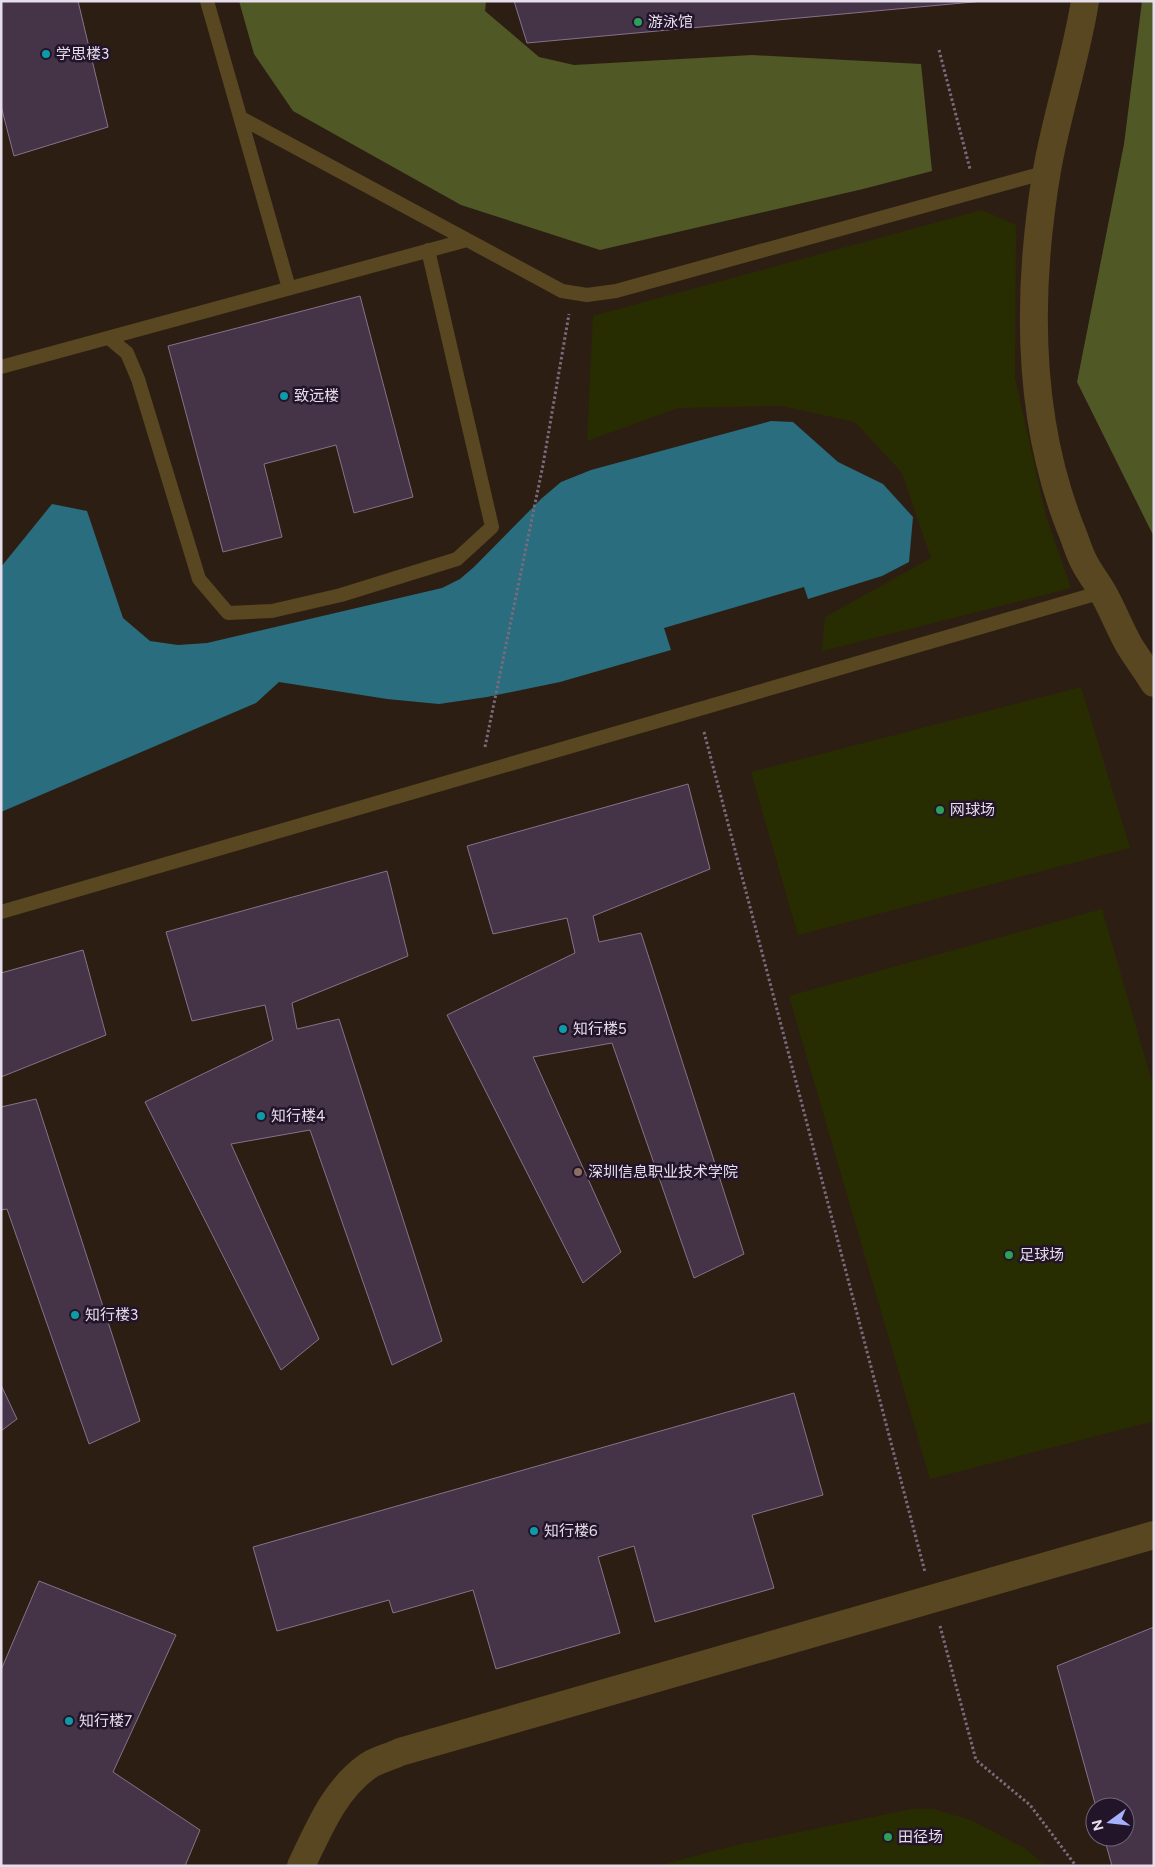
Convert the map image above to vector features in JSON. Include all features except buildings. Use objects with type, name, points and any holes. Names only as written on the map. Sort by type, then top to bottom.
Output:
[{"type":"street","points":[[1085,1],[1047,172],[1035,277],[1033,340],[1038,403],[1048,459],[1064,510],[1084,561],[1129,645],[1154,683]]},
{"type":"street","points":[[301,1866],[328,1811],[345,1785],[370,1765],[400,1752],[1154,1535]]},
{"type":"lane","points":[[207,1],[289,288]]},
{"type":"lane","points":[[241,118],[562,291],[587,295],[616,291],[1047,172]]},
{"type":"lane","points":[[1,368],[467,240]]},
{"type":"lane","points":[[109,338],[127,352],[138,379],[198,579],[228,613],[272,611],[341,595],[457,559],[492,528],[428,250]]},
{"type":"lane","points":[[1,912],[1102,592]]},
{"type":"path","points":[[939,50],[976,192]]},
{"type":"path","points":[[480,772],[543,465],[573,293]]},
{"type":"path","points":[[698,709],[976,1760],[1030,1805],[1076,1866]]},
{"type":"shaded area","name":"深圳信息职业技术学院","points":[[1,1],[1142,1],[1124,144],[1077,382],[1154,537],[1154,1866],[1,1866]]},
{"type":"green space","points":[[239,1],[486,1],[485,11],[539,57],[574,65],[752,55],[921,64],[932,171],[863,189],[600,250],[461,205],[293,111],[254,54]]},
{"type":"green space","points":[[1142,1],[1154,1],[1154,537],[1077,382],[1124,144]]},
{"type":"green space","points":[[982,210],[1016,225],[1015,378],[1046,516],[1071,588],[822,651],[825,617],[931,558],[902,473],[855,422],[782,406],[678,408],[587,441],[593,316]]},
{"type":"green space","name":"网球场","points":[[1081,687],[1130,848],[798,935],[751,772]]},
{"type":"green space","name":"足球场","points":[[1102,909],[1154,1089],[1154,1421],[930,1479],[789,996]]},
{"type":"green space","name":"田径场","points":[[912,1809],[933,1809],[971,1820],[1026,1849],[1045,1866],[657,1866],[737,1845]]},
{"type":"water","points":[[771,421],[793,422],[838,462],[883,484],[913,517],[909,562],[882,576],[808,599],[804,587],[664,628],[671,650],[560,682],[487,697],[439,704],[387,699],[279,682],[256,703],[1,812],[1,567],[52,504],[87,511],[123,618],[150,641],[178,645],[207,643],[442,588],[460,579],[474,567],[541,499],[561,482],[591,470]]},
{"type":"place","name":"游泳馆","points":[[638,22]]},
{"type":"place","name":"学思楼3","points":[[46,54]]},
{"type":"place","name":"致远楼","points":[[284,396]]},
{"type":"place","name":"网球场","points":[[940,810]]},
{"type":"place","name":"知行楼5","points":[[563,1029]]},
{"type":"place","name":"知行楼4","points":[[261,1116]]},
{"type":"place","name":"深圳信息职业技术学院","points":[[578,1172]]},
{"type":"place","name":"足球场","points":[[1009,1255]]},
{"type":"place","name":"知行楼3","points":[[75,1315]]},
{"type":"place","name":"知行楼6","points":[[534,1531]]},
{"type":"place","name":"知行楼7","points":[[69,1721]]},
{"type":"place","name":"田径场","points":[[888,1837]]}]
